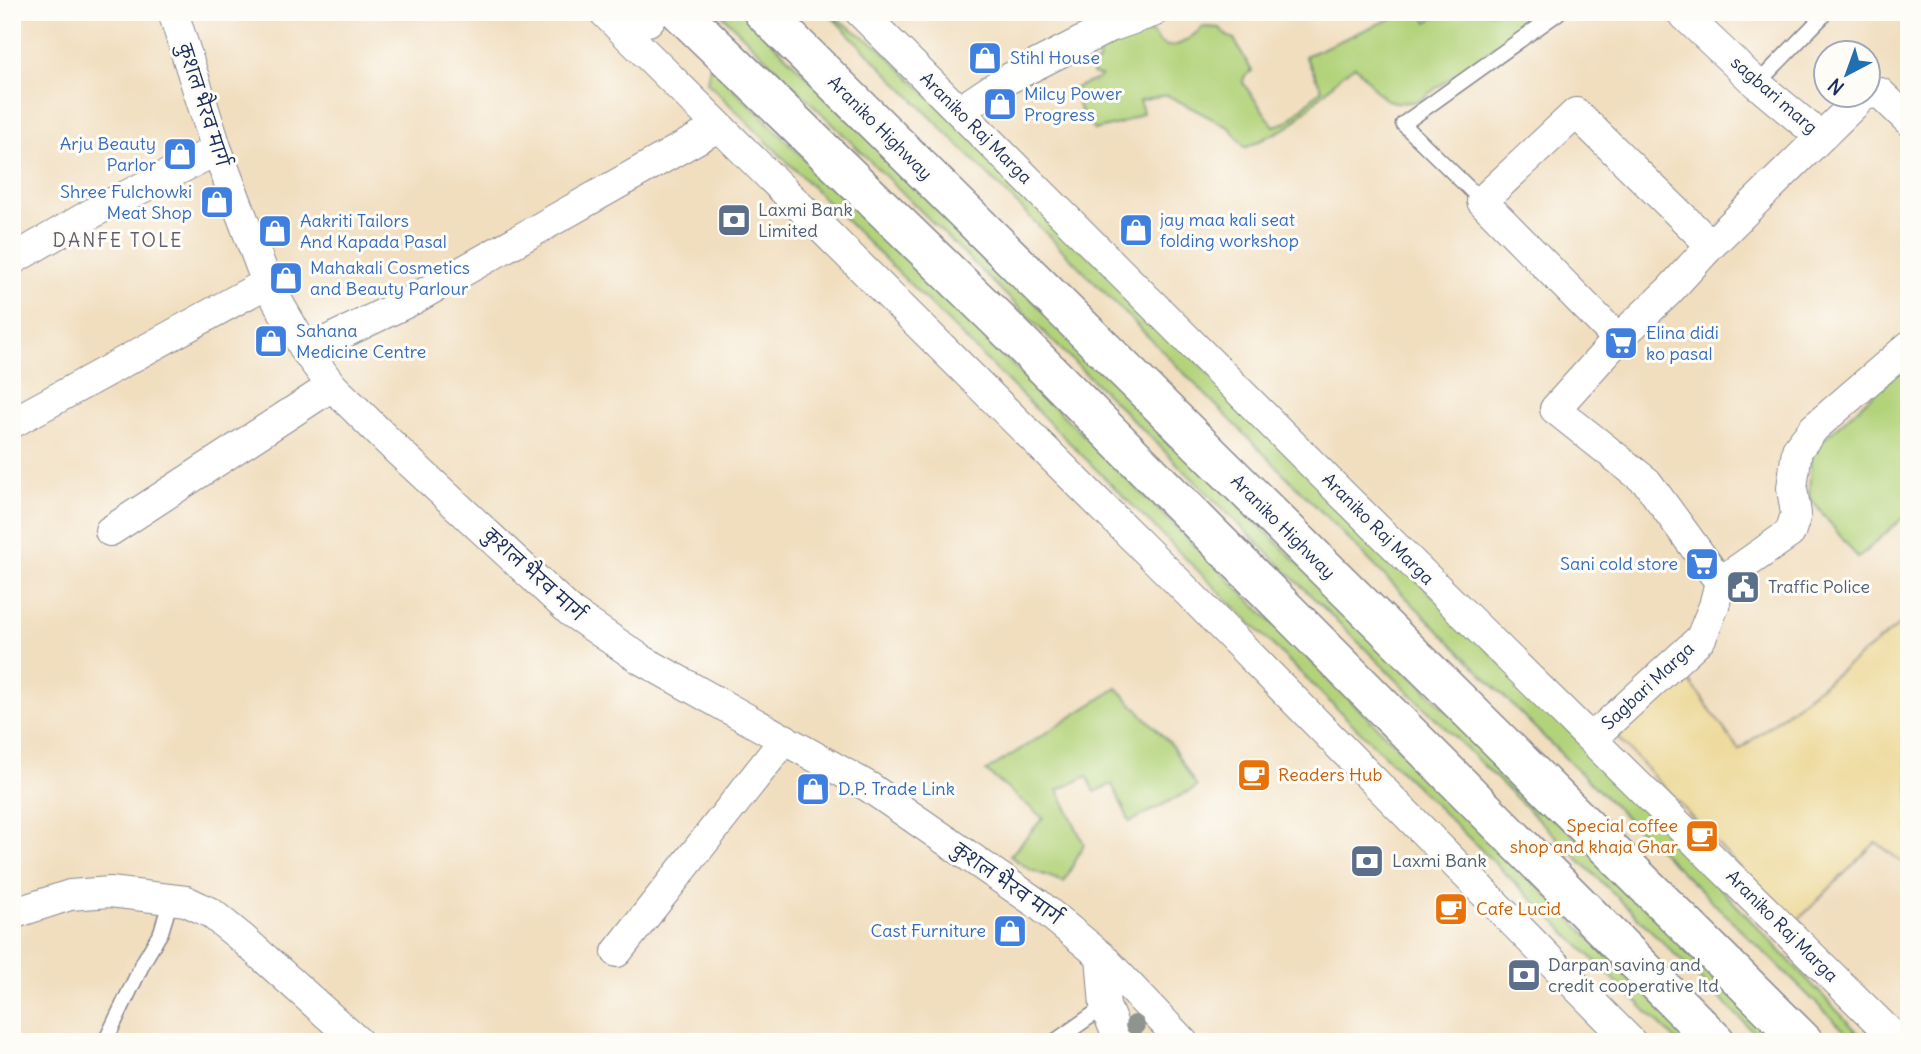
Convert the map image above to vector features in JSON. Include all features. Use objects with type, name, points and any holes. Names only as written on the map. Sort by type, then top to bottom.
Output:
[{"type":"highway","name":"Araniko Highway","points":[[763,12],[1804,1042]]},
{"type":"highway","points":[[662,15],[1006,327],[1716,1042]]},
{"type":"street","name":"कुशल‌ भैरव मार्ग","points":[[173,12],[217,150],[267,283],[306,351],[332,386],[571,612],[642,660],[703,696],[869,787],[1038,904],[1101,956],[1183,1042]]},
{"type":"street","points":[[604,12],[1180,584],[1631,1042]]},
{"type":"street","name":"Araniko Raj Marga","points":[[860,12],[1371,522],[1899,1042]]},
{"type":"street","points":[[959,111],[1004,81],[1108,20],[1153,12]]},
{"type":"street","name":"sagbari marg","points":[[1681,12],[1757,84],[1821,137],[1852,108]]},
{"type":"street","name":"sagbari marg","points":[[1882,95],[1909,121]]},
{"type":"street","points":[[1618,339],[1482,201],[1576,113],[1710,245]]},
{"type":"street","points":[[306,351],[414,299],[718,127]]},
{"type":"street","points":[[1821,137],[1618,339],[1555,409],[1647,482],[1720,582],[1790,533],[1796,513],[1792,488],[1797,450],[1814,428],[1909,345]]},
{"type":"street","points":[[12,260],[98,210],[217,150]]},
{"type":"street","points":[[12,423],[267,283]]},
{"type":"street","points":[[110,531],[332,386]]},
{"type":"street","name":"Sagbari Marga","points":[[1592,738],[1701,638],[1720,582]]},
{"type":"street","points":[[617,952],[785,739]]},
{"type":"street","points":[[12,915],[70,895],[110,892],[186,901],[211,913],[243,939],[358,1042]]},
{"type":"street","points":[[1101,956],[1105,1006],[1120,1042]]},
{"type":"lane","points":[[1482,201],[1403,124],[1558,13]]},
{"type":"lane","points":[[1757,84],[1822,17]]},
{"type":"lane","points":[[105,1042],[145,958],[161,932],[171,899]]},
{"type":"lane","points":[[1054,1042],[1105,1006]]},
{"type":"green space","points":[[719,12],[742,12],[1781,1042],[1764,1042]]},
{"type":"green space","points":[[827,12],[880,48],[1569,730],[1867,1042],[1856,1042],[1553,746]]},
{"type":"green space","points":[[1406,12],[1421,12],[1427,22],[1444,12],[1530,12],[1534,19],[1418,101],[1404,103],[1386,100],[1355,66],[1342,75],[1290,126],[1245,148],[1230,128],[1167,95],[1140,101],[1143,113],[1122,123],[1094,130],[1079,108],[1075,88],[1101,76],[1092,74],[1094,64],[1099,62],[1100,49],[1151,32],[1162,44],[1173,46],[1203,27],[1220,28],[1234,39],[1252,71],[1244,77],[1243,83],[1274,126],[1287,122],[1322,89],[1305,56]]},
{"type":"green space","points":[[710,65],[1695,1042],[1678,1042],[1327,699],[707,82]]},
{"type":"green space","points":[[1909,361],[1909,512],[1858,558],[1809,497],[1811,451]]},
{"type":"green space","points":[[1117,688],[1170,743],[1197,787],[1130,822],[1112,784],[1095,792],[1087,776],[1058,790],[1084,844],[1064,882],[1031,870],[1010,856],[1043,818],[986,771]]},
{"type":"sand","points":[[1903,622],[1909,629],[1909,868],[1876,842],[1793,925],[1618,738],[1684,673],[1739,750]]},
{"type":"place","name":"Stihl House","points":[[985,58]]},
{"type":"place","name":"Milcy Power Progress","points":[[1000,104]]},
{"type":"place","name":"Arju Beauty Parlor","points":[[180,154]]},
{"type":"place","name":"Shree Fulchowki Meat Shop","points":[[217,202]]},
{"type":"place","name":"Laxmi Bank Limited","points":[[734,220]]},
{"type":"place","name":"jay maa kali seat folding workshop","points":[[1136,230]]},
{"type":"place","name":"Aakriti Tailors And Kapada Pasal","points":[[275,231]]},
{"type":"place","name":"Mahakali Cosmetics and Beauty Parlour","points":[[286,278]]},
{"type":"place","name":"Sahana Medicine Centre","points":[[271,341]]},
{"type":"place","name":"Elina didi ko pasal","points":[[1621,343]]},
{"type":"place","name":"Sani cold store","points":[[1702,564]]},
{"type":"place","name":"Traffic Police","points":[[1743,587]]},
{"type":"place","name":"Readers Hub","points":[[1254,775]]},
{"type":"place","name":"D.P. Trade Link","points":[[813,789]]},
{"type":"place","name":"Special coffee shop and khaja Ghar","points":[[1702,836]]},
{"type":"place","name":"Laxmi Bank","points":[[1367,861]]},
{"type":"place","name":"Cafe Lucid","points":[[1451,909]]},
{"type":"place","name":"Cast Furniture","points":[[1010,931]]},
{"type":"place","name":"Darpan saving and credit cooperative ltd","points":[[1524,975]]},
{"type":"district","name":"DANFE TOLE","points":[[118,240]]}]
